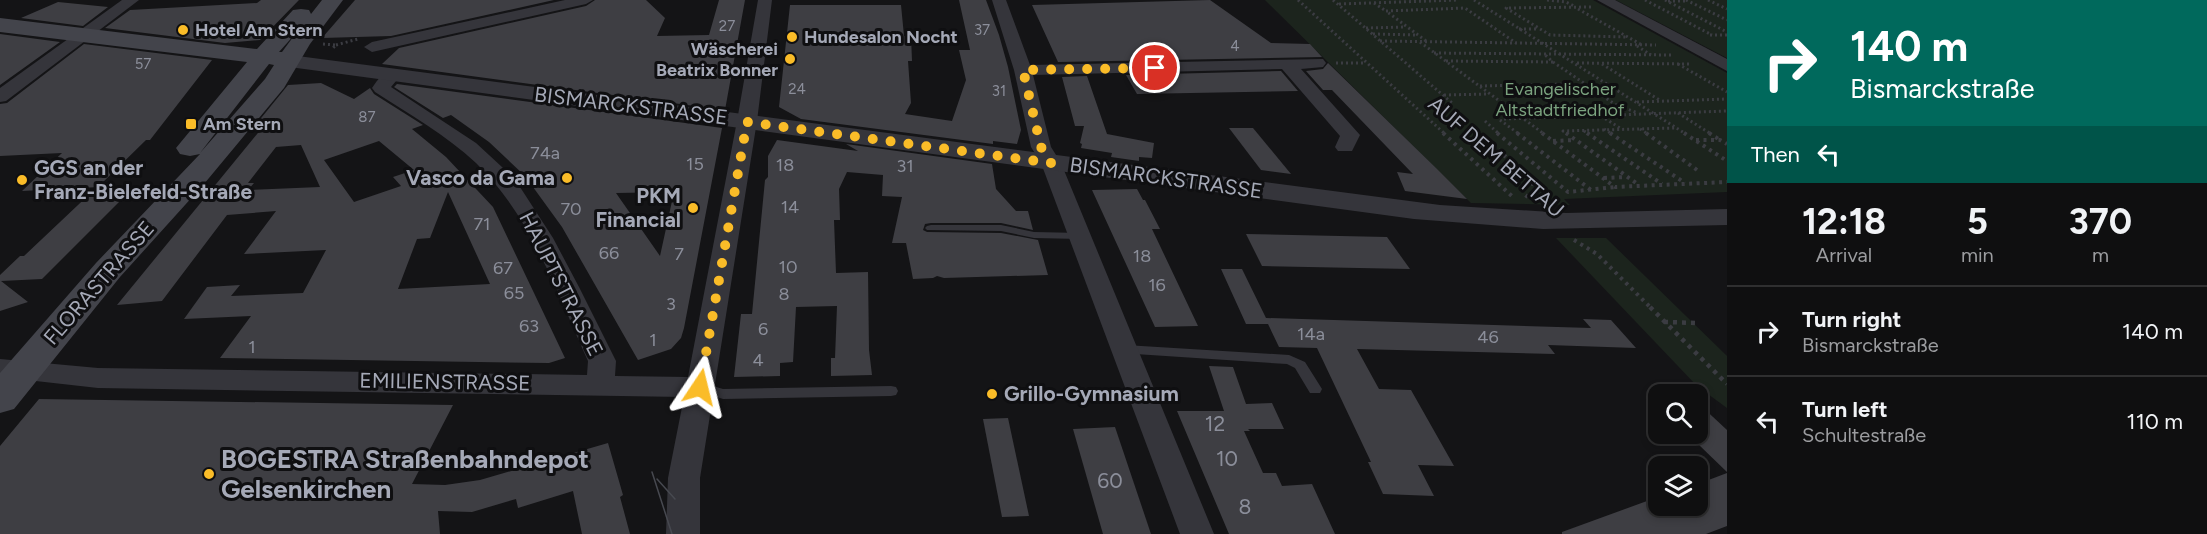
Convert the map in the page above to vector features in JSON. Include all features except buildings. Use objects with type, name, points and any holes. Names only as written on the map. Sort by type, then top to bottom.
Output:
[{"type":"main road","name":"FLORASTRASSE","points":[[0,399],[8,368],[108,270],[194,178],[275,83],[277,39],[316,0]]},
{"type":"main road","name":"FLORASTRASSE","points":[[277,59],[300,42],[333,0]]},
{"type":"main road","name":"BISMARCKSTRASSE","points":[[0,25],[277,59]]},
{"type":"street","points":[[0,96],[132,0]]},
{"type":"street","points":[[372,47],[518,8],[586,0]]},
{"type":"street","points":[[682,534],[684,478],[747,122],[765,0]]},
{"type":"street","points":[[999,0],[1023,70],[1041,147],[1051,163],[1081,236],[1197,534]]},
{"type":"street","points":[[1599,4],[1727,66]]},
{"type":"street","name":"BISMARCKSTRASSE","points":[[277,59],[393,86],[747,122],[1337,201],[1482,217],[1616,222],[1726,217]]},
{"type":"street","points":[[1023,70],[1317,63]]},
{"type":"street","points":[[1288,65],[1350,135],[1345,147]]},
{"type":"street","name":"HAUPTSTRASSE","points":[[393,86],[449,130],[495,171],[534,223],[602,361],[600,384]]},
{"type":"street","name":"EMILIENSTRASSE","points":[[8,368],[98,378],[700,387]]},
{"type":"lane","points":[[930,228],[1001,228],[1034,235],[1081,236]]},
{"type":"lane","points":[[1125,350],[1288,360],[1300,365],[1315,389]]},
{"type":"lane","name":"EMILIENSTRASSE","points":[[700,387],[723,394],[891,391]]},
{"type":"path","name":"AUF DEM BETTAU","points":[[1298,0],[1518,202]]},
{"type":"path","points":[[1333,0],[1452,103]]},
{"type":"path","points":[[1353,0],[1357,3]]},
{"type":"path","points":[[1337,4],[1458,0]]},
{"type":"path","points":[[1474,0],[1727,161]]},
{"type":"path","points":[[1547,0],[1566,2],[1643,45]]},
{"type":"path","points":[[1645,0],[1712,34]]},
{"type":"path","points":[[1708,0],[1727,9]]},
{"type":"path","points":[[1666,1],[1687,1],[1727,20]]},
{"type":"path","points":[[1666,1],[1727,32]]},
{"type":"path","points":[[1374,3],[1427,42]]},
{"type":"path","points":[[1599,4],[1576,7],[1506,8],[1550,35],[1628,37]]},
{"type":"path","points":[[1386,11],[1465,9],[1516,43]]},
{"type":"path","points":[[1365,28],[1407,27]]},
{"type":"path","points":[[1519,30],[1540,29]]},
{"type":"path","points":[[1372,34],[1417,35]]},
{"type":"path","points":[[1380,41],[1663,45],[1653,40]]},
{"type":"path","points":[[1420,42],[1615,187]]},
{"type":"path","points":[[1635,45],[1651,55]]},
{"type":"path","points":[[1434,52],[1683,55]]},
{"type":"path","points":[[1544,54],[1616,105],[1642,114]]},
{"type":"path","points":[[1445,61],[1553,62]]},
{"type":"path","points":[[1317,63],[1366,63]]},
{"type":"path","points":[[1576,63],[1698,64]]},
{"type":"path","points":[[1601,63],[1662,101]]},
{"type":"path","points":[[1677,64],[1727,92]]},
{"type":"path","points":[[1478,86],[1569,84],[1584,94],[1599,93]]},
{"type":"path","points":[[1444,95],[1489,94]]},
{"type":"path","points":[[1636,102],[1727,99]]},
{"type":"path","points":[[1592,190],[1502,119],[1727,111]]},
{"type":"path","points":[[1678,113],[1727,144]]},
{"type":"path","points":[[1600,115],[1620,129]]},
{"type":"path","points":[[1485,121],[1568,192],[1615,187],[1727,182]]},
{"type":"path","points":[[1639,186],[1563,131],[1676,128]]},
{"type":"path","points":[[1604,129],[1686,184]]},
{"type":"path","points":[[1640,129],[1697,170]]},
{"type":"path","points":[[1584,130],[1664,185]]},
{"type":"path","points":[[1552,141],[1576,140]]},
{"type":"path","points":[[1694,140],[1720,140]]},
{"type":"path","points":[[1498,150],[1536,183],[1522,186],[1523,193],[1529,198],[1518,202]]},
{"type":"path","points":[[1603,178],[1628,177]]},
{"type":"path","name":"AUF DEM BETTAU","points":[[1545,221],[1597,254],[1727,383]]},
{"type":"path","points":[[1663,322],[1699,323]]},
{"type":"green space","name":"Evangelischer Altstadtfriedhof","points":[[1265,0],[1593,0],[1727,73],[1727,192],[1564,199],[1570,205],[1471,203]]},
{"type":"green space","points":[[1616,0],[1727,0],[1727,58]]},
{"type":"green space","points":[[1556,238],[1606,238],[1727,356],[1727,408],[1708,394],[1708,384],[1695,384]]},
{"type":"tram line","points":[[652,472],[672,534]]},
{"type":"tram line","points":[[657,479],[675,499]]},
{"type":"place","name":"Hotel Am Stern","points":[[183,30]]},
{"type":"place","name":"Hundesalon Nocht","points":[[792,37]]},
{"type":"place","name":"Wäscherei Beatrix Bonner","points":[[790,59]]},
{"type":"place","name":"Am Stern","points":[[191,124]]},
{"type":"place","name":"Vasco da Gama","points":[[567,178]]},
{"type":"place","name":"GGS an der Franz-Bielefeld-Straße","points":[[22,180]]},
{"type":"place","name":"PKM Financial","points":[[693,208]]},
{"type":"place","name":"Grillo-Gymnasium","points":[[992,394]]},
{"type":"place","name":"BOGESTRA Straßenbahndepot Gelsenkirchen","points":[[209,474]]},
{"type":"route","points":[[700,387],[747,122],[1051,163],[1041,147],[1023,70],[1155,68]]}]
